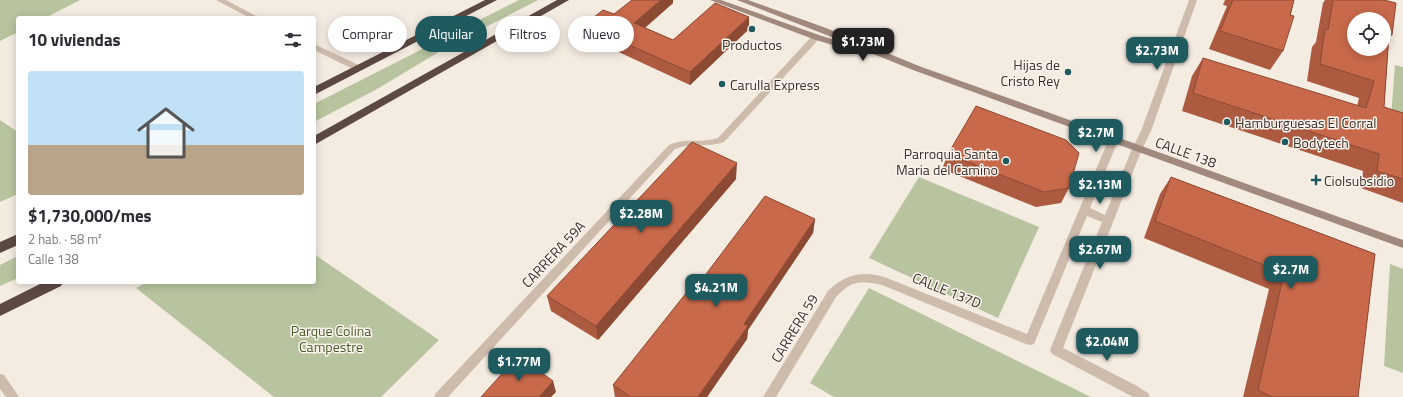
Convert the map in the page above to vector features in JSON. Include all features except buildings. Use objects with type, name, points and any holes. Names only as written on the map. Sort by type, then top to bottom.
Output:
[{"type":"highway","points":[[316,90],[492,0]]},
{"type":"highway","points":[[316,140],[564,0]]},
{"type":"highway","points":[[0,248],[16,240]]},
{"type":"highway","points":[[0,310],[52,284]]},
{"type":"main road","name":"CALLE 138","points":[[714,0],[816,37],[916,68]]},
{"type":"main road","name":"CALLE 138","points":[[741,0],[823,30],[916,68],[1114,141],[1403,244]]},
{"type":"street","points":[[220,0],[252,16]]},
{"type":"street","points":[[1144,397],[1056,350],[1137,149],[1146,132],[1194,0]]},
{"type":"street","name":"CARRERA 59A","points":[[440,397],[672,147],[686,142],[709,143],[721,140],[816,37]]},
{"type":"street","points":[[316,47],[358,68]]},
{"type":"street","points":[[1108,220],[1084,210],[1114,141]]},
{"type":"street","name":"CALLE 137D","points":[[850,280],[870,278],[883,281],[1030,340],[1084,210]]},
{"type":"street","name":"CARRERA 59","points":[[769,397],[832,294],[842,283],[850,280]]},
{"type":"street","points":[[0,379],[13,397]]},
{"type":"green space","points":[[0,0],[80,0],[49,16],[16,16],[16,33],[0,41]]},
{"type":"green space","points":[[519,0],[538,0],[507,16],[495,16],[495,22],[487,26],[487,16]]},
{"type":"green space","points":[[416,52],[439,52],[377,89],[316,121],[316,103]]},
{"type":"green space","points":[[1395,65],[1403,67],[1403,131],[1391,117]]},
{"type":"green space","points":[[0,120],[16,131],[16,195],[0,202]]},
{"type":"green space","points":[[919,177],[1039,227],[998,318],[869,258]]},
{"type":"green space","name":"Parque Colina Campestre","points":[[316,255],[439,340],[381,397],[274,397],[136,288],[143,284],[316,284]]},
{"type":"green space","points":[[16,257],[16,279],[0,286],[0,265]]},
{"type":"green space","points":[[1390,264],[1403,269],[1403,373],[1384,366]]},
{"type":"green space","points":[[869,288],[1091,397],[834,397],[810,383]]},
{"type":"place","name":"Productos","points":[[752,29]]},
{"type":"place","name":"Hijas de Cristo Rey","points":[[1068,72]]},
{"type":"place","name":"Carulla Express","points":[[722,84]]},
{"type":"place","name":"Hamburguesas El Corral","points":[[1227,122]]},
{"type":"place","name":"Bodytech","points":[[1285,142]]},
{"type":"place","name":"Parroquia Santa Maria del Camino","points":[[1006,161]]},
{"type":"place","name":"Ciolsubsidio","points":[[1316,180]]}]
